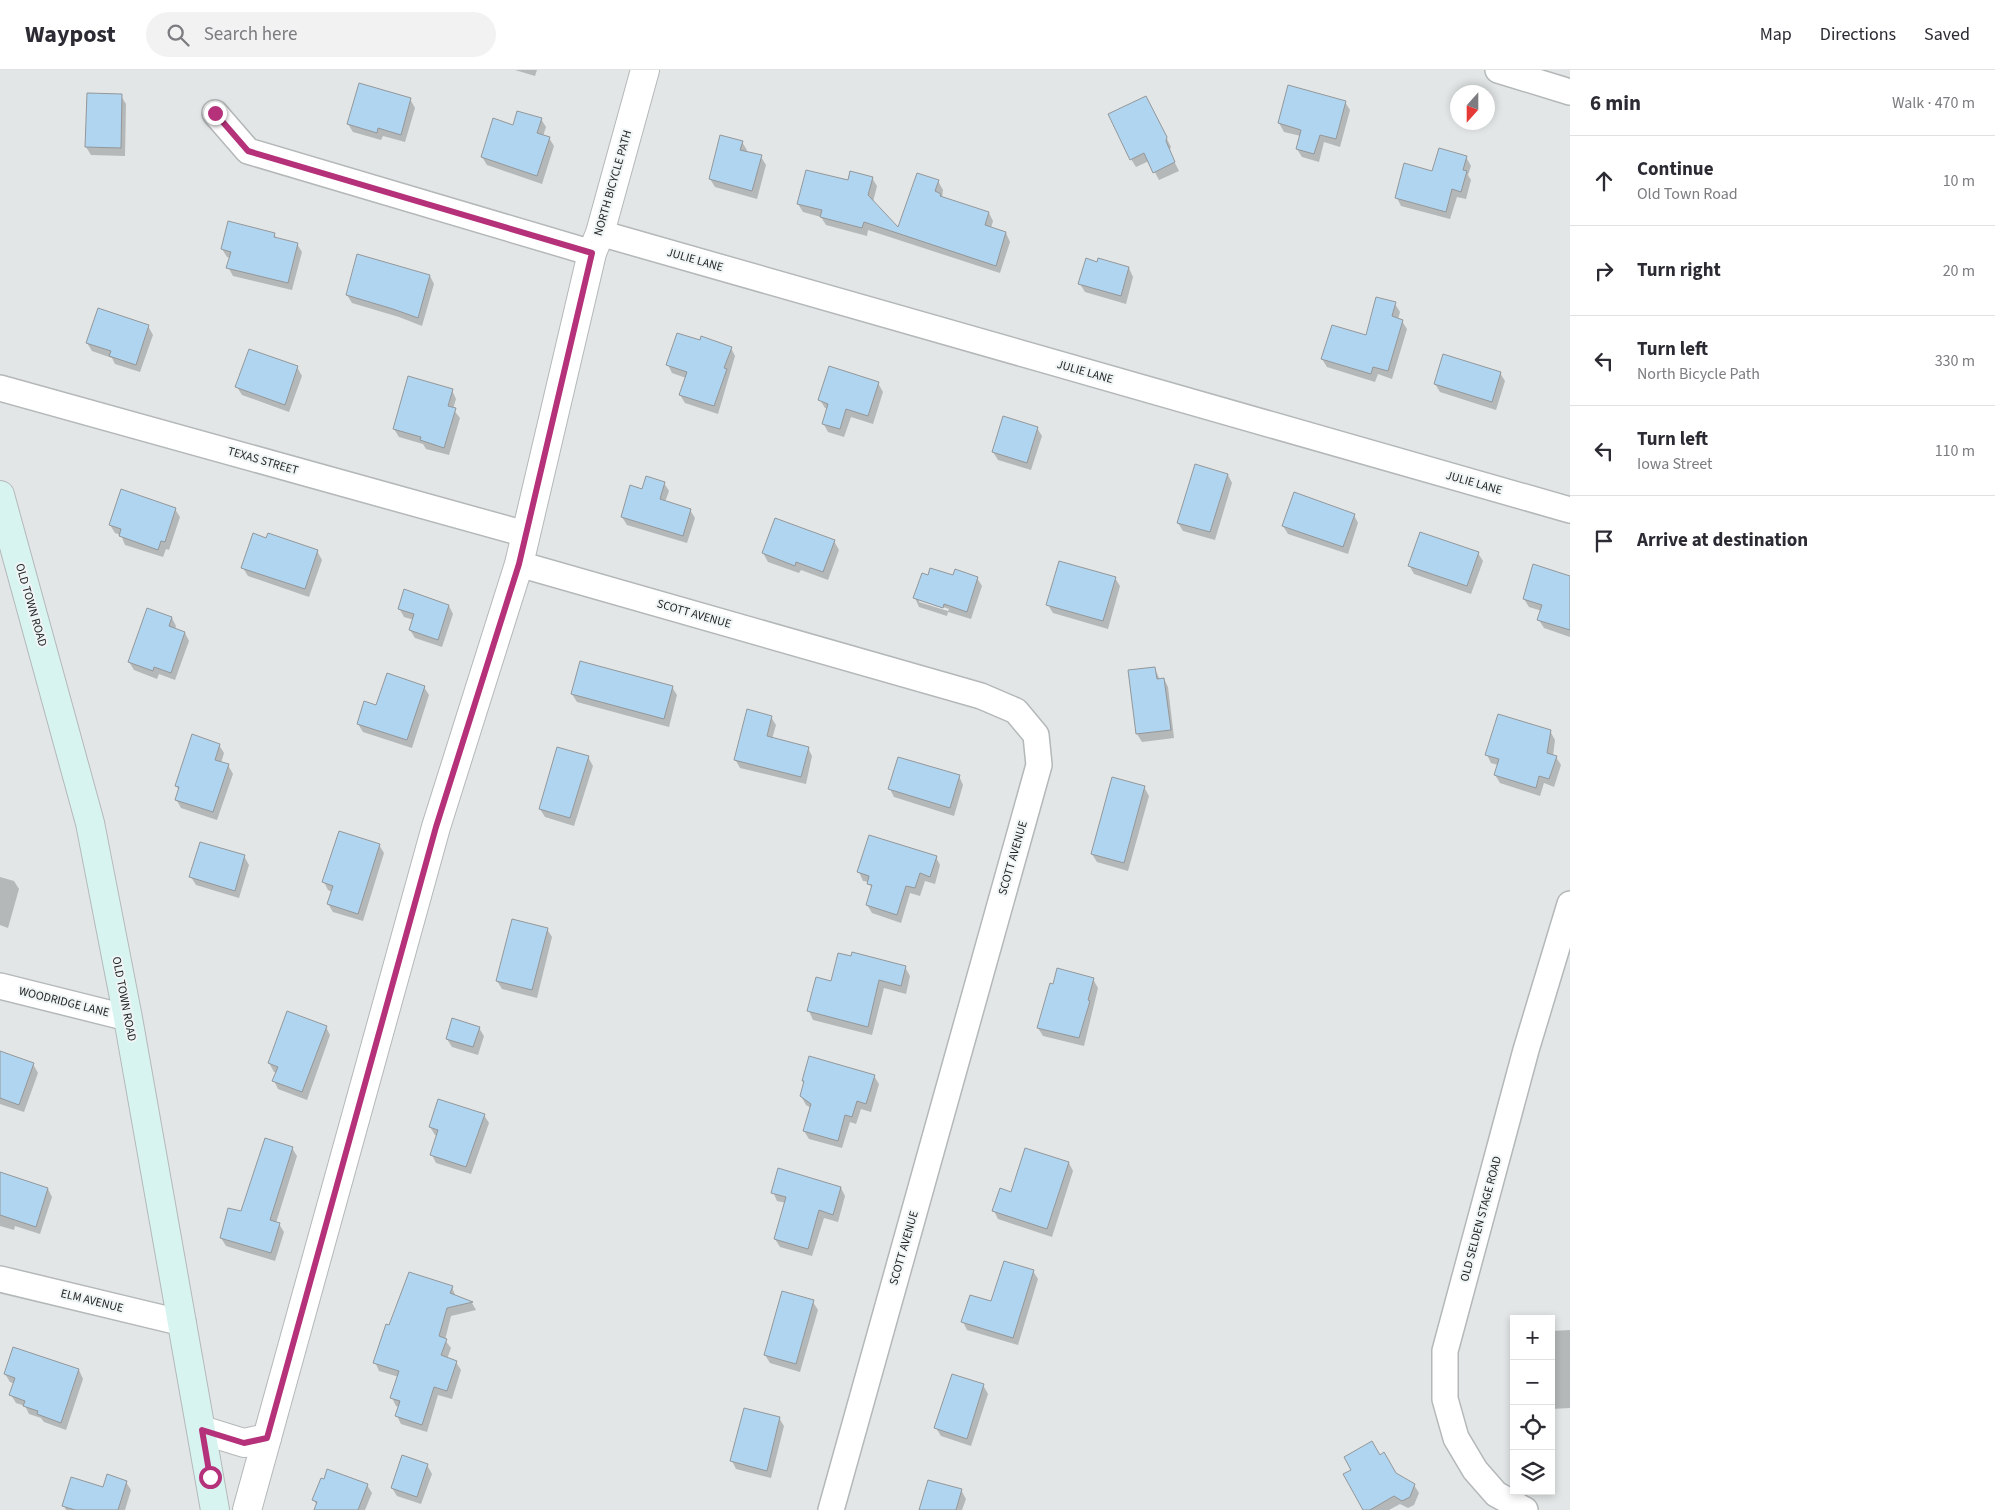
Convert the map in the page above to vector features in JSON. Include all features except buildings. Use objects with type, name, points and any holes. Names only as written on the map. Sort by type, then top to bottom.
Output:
[{"type":"main road","name":"OLD TOWN ROAD","points":[[0,495],[90,824],[128,1018],[215,1510]]},
{"type":"street","name":"NORTH BICYCLE PATH","points":[[247,1510],[436,827],[519,564],[596,243],[645,70]]},
{"type":"street","points":[[1498,70],[1570,92]]},
{"type":"street","name":"JULIE LANE","points":[[215,113],[248,151],[596,243],[1570,510]]},
{"type":"street","name":"TEXAS STREET","points":[[0,388],[526,534]]},
{"type":"street","name":"SCOTT AVENUE","points":[[519,564],[981,696],[1016,711],[1036,735],[1039,765],[831,1510]]},
{"type":"street","name":"OLD SELDEN STAGE ROAD","points":[[1525,1510],[1496,1494],[1475,1470],[1456,1438],[1445,1399],[1445,1351],[1526,1050],[1563,956],[1570,904]]},
{"type":"street","name":"WOODRIDGE LANE","points":[[0,986],[128,1018]]},
{"type":"street","name":"ELM AVENUE","points":[[0,1279],[183,1323]]},
{"type":"street","points":[[202,1430],[244,1443],[267,1438]]},
{"type":"route","points":[[210,1477],[202,1430],[244,1443],[267,1438],[436,827],[519,564],[592,253],[248,151],[215,113]]}]
